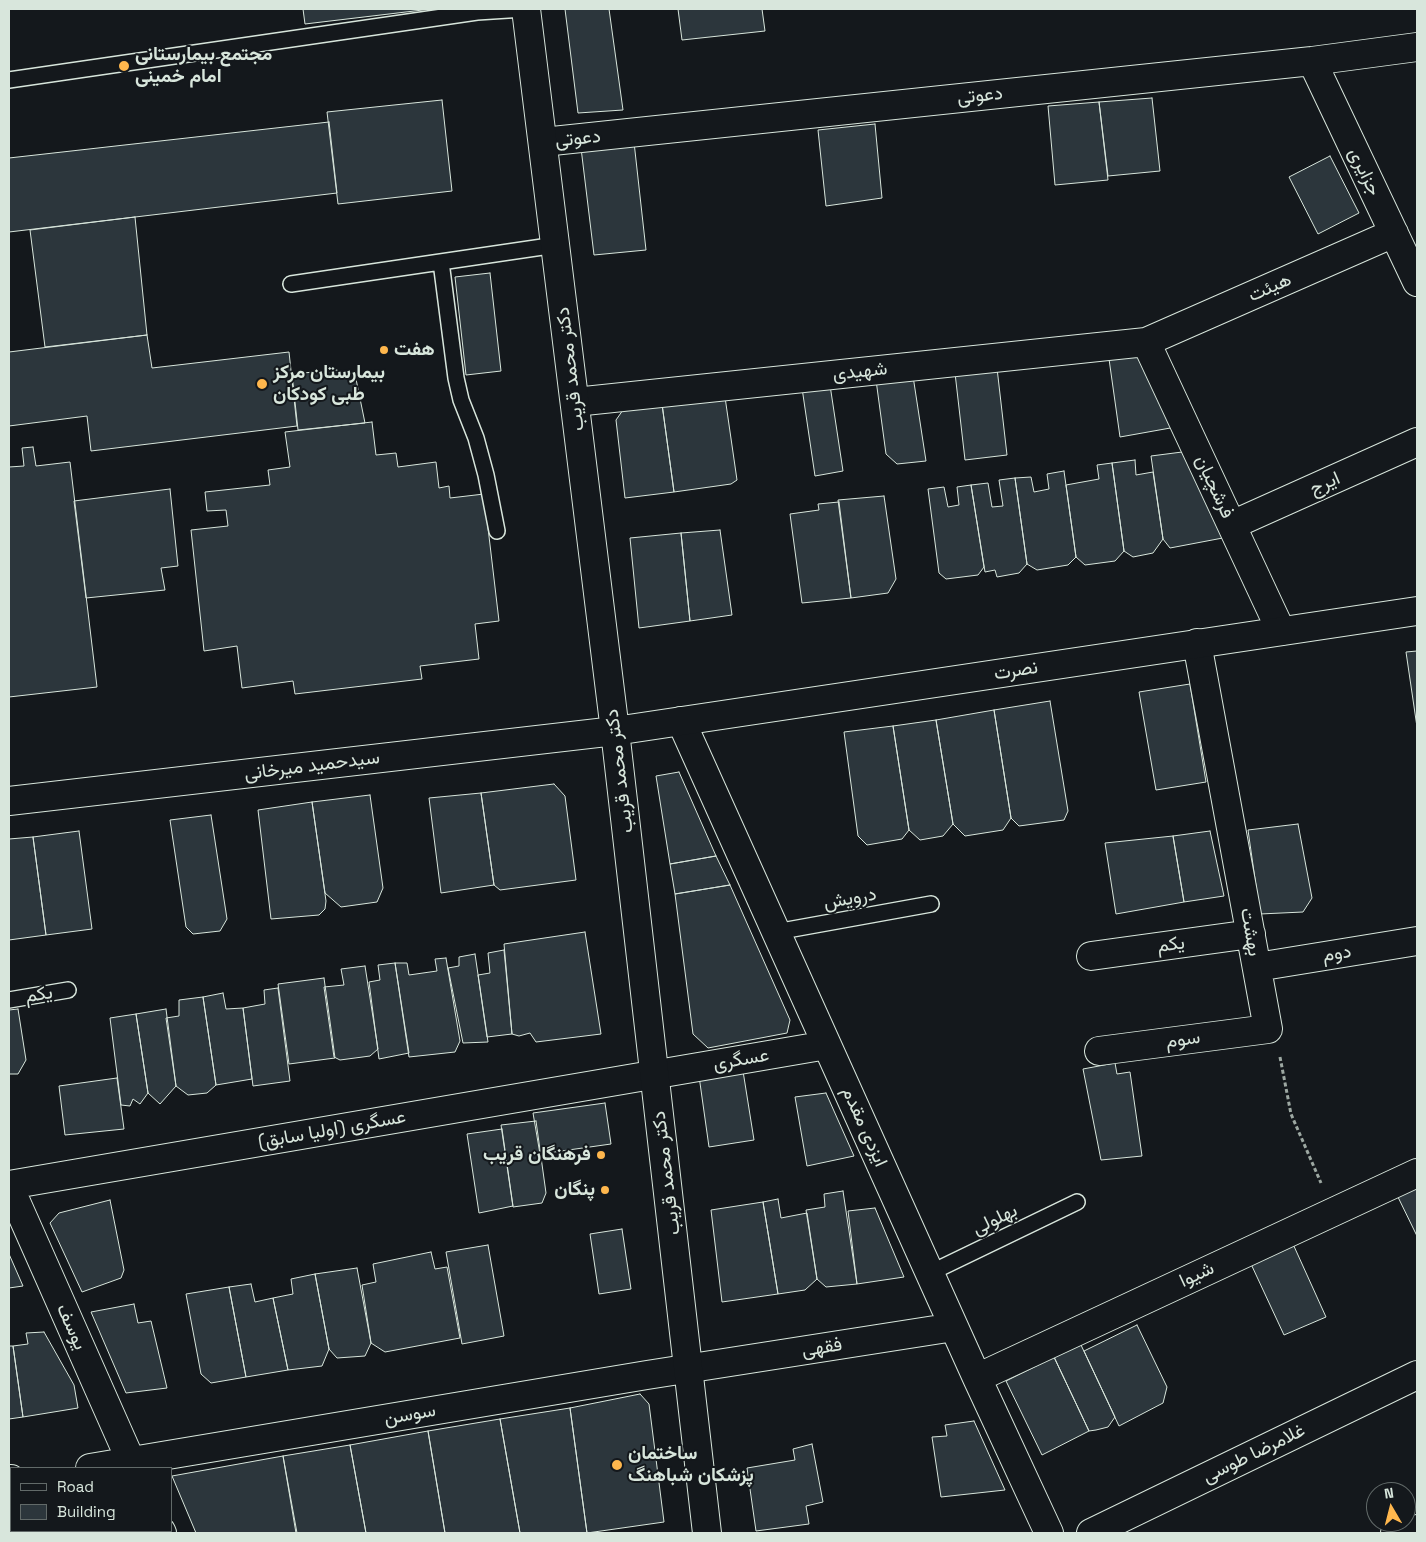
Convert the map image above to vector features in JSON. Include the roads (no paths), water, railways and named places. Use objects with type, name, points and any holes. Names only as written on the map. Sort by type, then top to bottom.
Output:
[{"type":"street","name":"دکتر محمد قریب","points":[[525,9],[615,731],[707,1533]]},
{"type":"street","name":"دعوتی","points":[[543,142],[1312,61],[1417,47]]},
{"type":"street","name":"جزایری","points":[[1312,61],[1417,282]]},
{"type":"street","name":"هیئت","points":[[1146,342],[1394,233]]},
{"type":"street","name":"شهیدی","points":[[574,402],[1146,342]]},
{"type":"street","name":"فرشچیان","points":[[1146,342],[1281,631]]},
{"type":"street","name":"ایرج","points":[[1232,525],[1417,442]]},
{"type":"street","name":"نصرت","points":[[615,731],[1417,611]]},
{"type":"street","name":"بهشت","points":[[1197,643],[1268,1029]]},
{"type":"street","name":"ایزدی مقدم","points":[[681,721],[977,1378],[1049,1533]]},
{"type":"street","name":"سیدحمید میرخانی","points":[[9,801],[615,731]]},
{"type":"street","name":"یکم","points":[[1092,956],[1251,934]]},
{"type":"street","name":"دوم","points":[[1257,967],[1417,941]]},
{"type":"street","name":"سوم","points":[[1099,1051],[1268,1029]]},
{"type":"street","name":"عسگری","points":[[656,1076],[827,1045]]},
{"type":"street","name":"عسگری (اولیا سابق)","points":[[9,1186],[656,1076]]},
{"type":"street","name":"شیوا","points":[[977,1378],[1417,1173]]},
{"type":"street","name":"یوسف","points":[[9,1186],[132,1466]]},
{"type":"street","name":"فقهی","points":[[689,1368],[954,1327]]},
{"type":"street","name":"سوسن","points":[[111,1467],[132,1466],[689,1368]]},
{"type":"street","name":"غلامرضا طوسی","points":[[1091,1533],[1417,1375]]},
{"type":"street","points":[[1395,1533],[1417,1529]]},
{"type":"lane","points":[[9,80],[477,12],[525,9]]},
{"type":"lane","points":[[291,284],[556,246]]},
{"type":"lane","points":[[441,262],[456,378],[461,400],[476,438],[486,475],[497,531]]},
{"type":"lane","name":"درویش","points":[[776,932],[931,904]]},
{"type":"lane","name":"یکم","points":[[9,1000],[68,990]]},
{"type":"lane","name":"بهلولی","points":[[930,1273],[1077,1202]]},
{"type":"place","name":"مجتمع بیمارستانی امام خمینی","points":[[124,66]]},
{"type":"place","name":"هفت","points":[[384,350]]},
{"type":"place","name":"بیمارستان مرکز طبی کودکان","points":[[262,384]]},
{"type":"place","name":"فرهنگان قریب","points":[[601,1155]]},
{"type":"place","name":"پنگان","points":[[605,1190]]},
{"type":"place","name":"ساختمان پزشکان شباهنگ","points":[[617,1465]]}]
